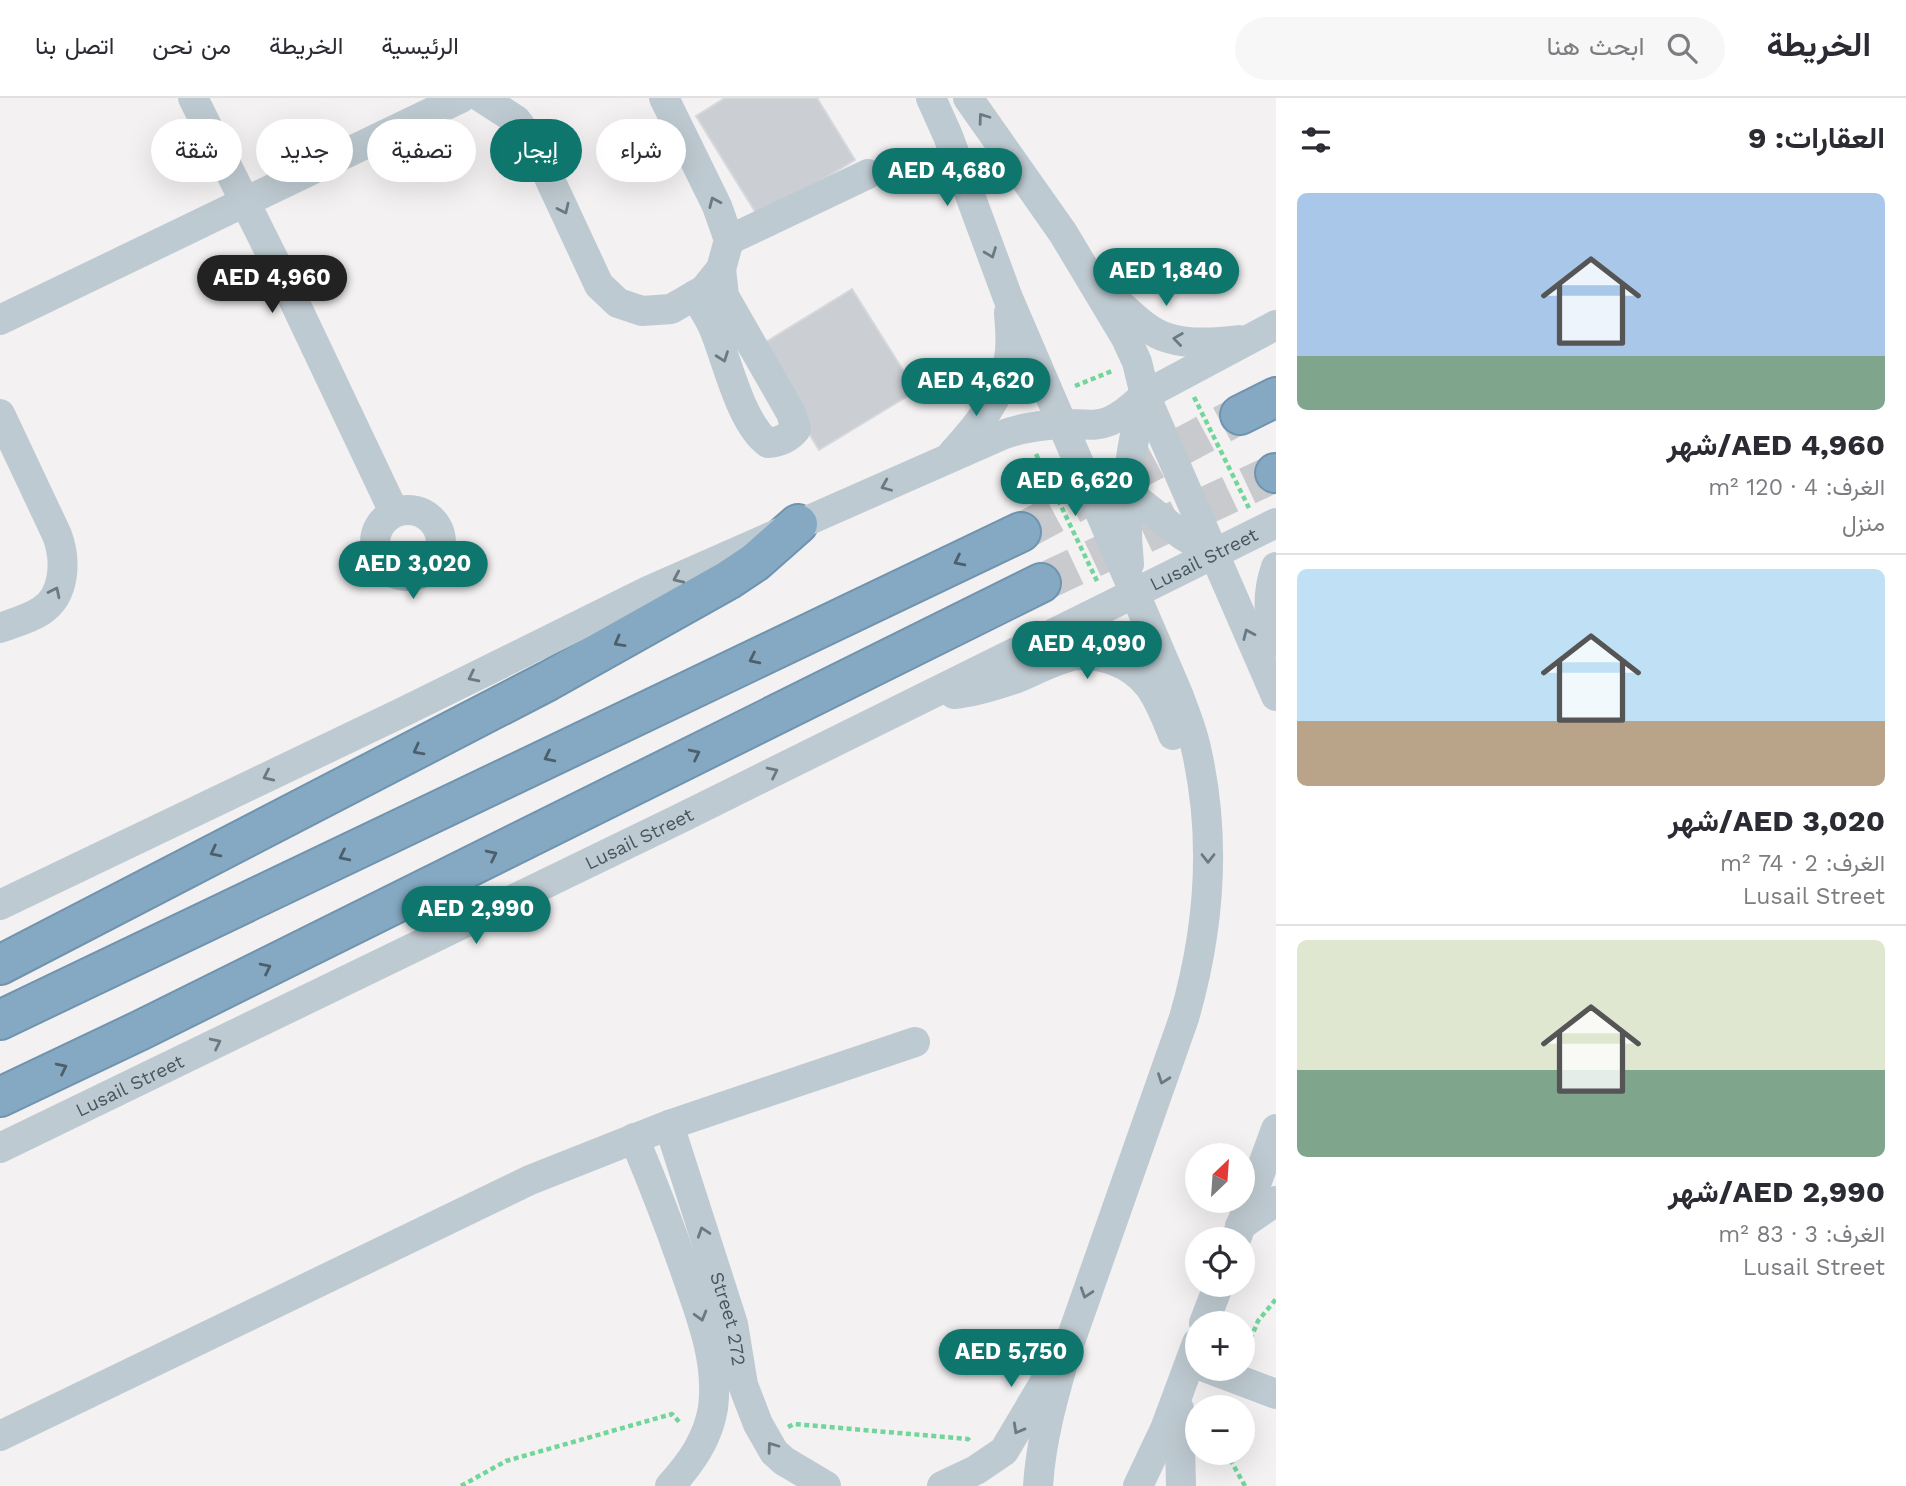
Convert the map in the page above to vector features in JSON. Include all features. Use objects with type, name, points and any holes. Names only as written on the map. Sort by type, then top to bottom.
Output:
[{"type":"highway","points":[[1240,415],[1276,397]]},
{"type":"highway","points":[[0,965],[559,675],[728,580],[762,556],[798,524]]},
{"type":"highway","points":[[0,1020],[1021,531]]},
{"type":"highway","points":[[0,1097],[1041,583]]},
{"type":"street","points":[[193,98],[394,512]]},
{"type":"street","points":[[0,320],[461,98]]},
{"type":"street","points":[[482,98],[516,120],[532,141],[599,285],[618,303],[642,311],[671,309],[704,290],[721,269]]},
{"type":"street","points":[[664,98],[717,206],[729,240],[721,269],[724,296],[791,413],[796,429],[784,439],[768,443],[760,437],[741,401],[713,327],[695,295]]},
{"type":"street","points":[[931,98],[948,136],[1008,298],[1063,424],[1121,599],[1147,623],[1178,694],[1194,743],[1204,790],[1209,833],[1208,883],[1196,977],[1066,1353],[1041,1451],[1038,1486]]},
{"type":"street","points":[[968,98],[1055,222],[1126,338],[1137,362],[1145,395],[1276,696]]},
{"type":"street","points":[[729,240],[868,174]]},
{"type":"street","points":[[1089,277],[1144,324],[1167,338],[1209,343],[1246,339]]},
{"type":"street","points":[[948,459],[981,420],[1005,374],[1011,342],[1008,298]]},
{"type":"street","points":[[0,905],[404,712],[648,591],[1002,435],[1023,428],[1063,424],[1083,426],[1108,422],[1130,409],[1145,395],[1276,325]]},
{"type":"street","points":[[1121,599],[1127,493],[1134,431],[1145,395]]},
{"type":"street","points":[[0,414],[57,535],[63,550],[63,563],[59,584],[49,604],[41,611],[0,628]]},
{"type":"street","points":[[1063,424],[1102,471],[1127,493],[1182,535],[1213,553]]},
{"type":"street","name":"Lusail Street","points":[[0,1148],[683,817],[1265,528]]},
{"type":"street","points":[[1276,567],[1270,586],[1269,618],[1276,642]]},
{"type":"street","points":[[1147,623],[1153,602],[1160,593],[1185,580],[1210,578],[1221,583],[1230,593]]},
{"type":"street","points":[[928,695],[961,693],[988,687],[1072,656],[1087,655],[1115,660],[1138,674],[1148,684],[1158,699],[1192,775],[1204,790]]},
{"type":"street","points":[[0,1437],[530,1180],[669,1125],[915,1042]]},
{"type":"street","name":"Street 272","points":[[669,1125],[733,1324],[743,1385],[758,1424],[774,1452],[799,1472],[826,1486]]},
{"type":"street","points":[[1240,1227],[1276,1129]]},
{"type":"street","name":"Street 272","points":[[634,1138],[667,1216],[698,1307],[714,1371],[713,1409],[701,1446],[670,1486]]},
{"type":"street","points":[[1245,1227],[1276,1201]]},
{"type":"street","points":[[942,1486],[963,1478],[1004,1451],[1048,1376],[1066,1353]]},
{"type":"street","points":[[1138,1486],[1186,1381]]},
{"type":"street","points":[[1246,1381],[1276,1394]]},
{"type":"street","points":[[1179,1392],[1181,1486]]},
{"type":"path","points":[[1051,396],[1137,362]]},
{"type":"path","points":[[1179,377],[1191,393],[1250,511],[1265,528]]},
{"type":"path","points":[[1023,428],[1121,599]]},
{"type":"path","points":[[1255,1328],[1276,1299]]},
{"type":"path","points":[[461,1486],[506,1461],[672,1414],[701,1446]]},
{"type":"path","points":[[766,1439],[793,1424],[968,1439],[992,1461]]},
{"type":"path","points":[[1233,1465],[1245,1486]]},
{"type":"building","points":[[725,98],[817,98],[855,160],[759,218],[696,116]]},
{"type":"building","points":[[852,289],[916,391],[819,450],[756,348]]},
{"type":"tunnel","points":[[1021,532],[1240,415]]},
{"type":"tunnel","points":[[1041,583],[1275,473]]}]
